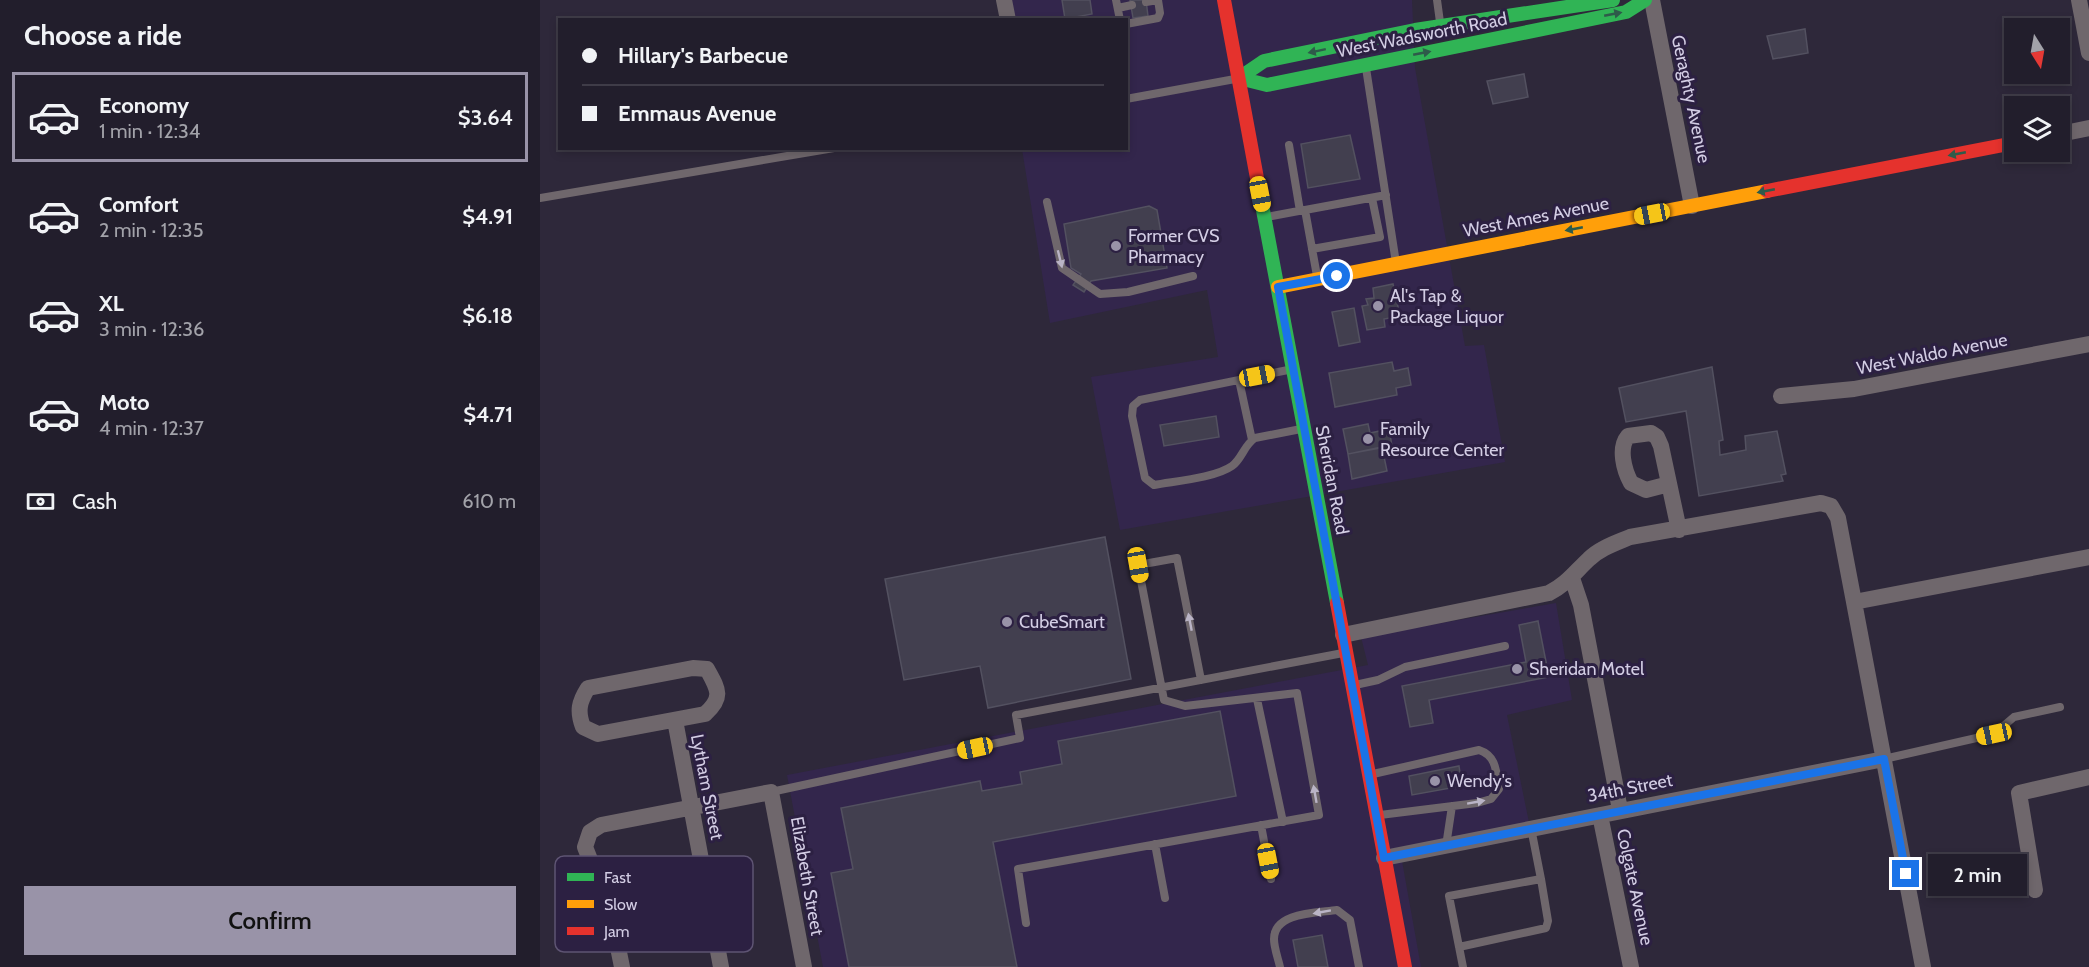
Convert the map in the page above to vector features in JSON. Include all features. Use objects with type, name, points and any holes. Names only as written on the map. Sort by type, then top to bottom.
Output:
[{"type":"main road","name":"Sheridan Road","points":[[1224,0],[1405,967]]},
{"type":"main road","name":"West Wadsworth Road","points":[[1239,78],[1264,61],[1441,26],[1554,7],[1616,0]]},
{"type":"main road","name":"West Wadsworth Road","points":[[1239,78],[1267,85],[1626,12],[1645,0]]},
{"type":"main road","name":"West Ames Avenue","points":[[1278,287],[2004,144]]},
{"type":"street","points":[[1004,0],[1008,18]]},
{"type":"street","name":"Geraghty Avenue","points":[[1652,0],[1692,206]]},
{"type":"street","points":[[2079,0],[2089,53]]},
{"type":"street","points":[[2070,132],[2089,128]]},
{"type":"street","name":"West Waldo Avenue","points":[[1781,396],[1854,389],[2089,344]]},
{"type":"street","points":[[1669,484],[1679,530]]},
{"type":"street","points":[[1343,635],[1549,593],[1565,585],[1589,558],[1605,547],[1630,537],[1821,503],[1831,506],[1838,518],[1923,967]]},
{"type":"street","points":[[1854,602],[2089,557]]},
{"type":"street","name":"Colgate Avenue","points":[[1572,578],[1581,605],[1620,810]]},
{"type":"street","points":[[693,668],[707,669],[718,689],[716,704],[705,714],[675,720],[598,734],[583,727],[578,714],[581,699],[588,688],[693,668]]},
{"type":"street","name":"Lytham Street","points":[[675,720],[700,856]]},
{"type":"street","name":"34th Street","points":[[1384,858],[1884,759]]},
{"type":"street","points":[[2035,890],[2019,793],[2089,777]]},
{"type":"street","points":[[589,856],[585,847],[590,832],[601,825],[771,792]]},
{"type":"street","name":"Elizabeth Street","points":[[771,792],[804,967]]},
{"type":"street","name":"Colgate Avenue","points":[[1600,814],[1631,967]]},
{"type":"street","points":[[619,952],[622,967]]},
{"type":"street","name":"Lytham Street","points":[[718,952],[721,967]]},
{"type":"lane","points":[[1128,24],[1158,18],[1160,13],[1158,0],[1146,2]]},
{"type":"lane","points":[[1437,0],[1441,26]]},
{"type":"lane","points":[[1117,4],[1132,5]]},
{"type":"lane","points":[[1365,64],[1396,264]]},
{"type":"lane","name":"West Wadsworth Road","points":[[1128,99],[1239,78]]},
{"type":"lane","points":[[1289,145],[1318,279]]},
{"type":"lane","points":[[540,198],[822,150]]},
{"type":"lane","points":[[1265,218],[1386,195]]},
{"type":"lane","points":[[1312,249],[1380,237],[1372,198]]},
{"type":"lane","points":[[1047,202],[1062,268],[1100,294],[1128,292],[1193,276]]},
{"type":"lane","points":[[1293,369],[1157,395],[1140,400],[1133,406],[1132,416],[1145,478],[1155,485],[1213,474],[1231,467],[1252,440],[1304,428]]},
{"type":"lane","points":[[1239,380],[1252,440]]},
{"type":"lane","points":[[1026,923],[1018,869],[1319,815],[1297,693],[1185,706],[1164,700],[1138,565],[1177,558],[1201,680]]},
{"type":"lane","points":[[1352,686],[1378,680],[1405,667],[1505,646]]},
{"type":"lane","points":[[771,792],[1020,738],[1016,715],[1346,652]]},
{"type":"lane","points":[[1257,699],[1283,822]]},
{"type":"lane","points":[[1884,759],[1994,734],[2014,717],[2061,707]]},
{"type":"lane","points":[[1369,775],[1479,750],[1488,753],[1495,763],[1498,789],[1491,799],[1376,816]]},
{"type":"lane","points":[[1446,846],[1452,806]]},
{"type":"lane","points":[[1261,825],[1271,879]]},
{"type":"lane","points":[[1459,947],[1546,928],[1548,921],[1531,828]]},
{"type":"lane","points":[[1155,844],[1165,898]]},
{"type":"lane","points":[[1463,967],[1449,896],[1541,879]]},
{"type":"lane","points":[[1280,967],[1273,938],[1278,924],[1286,919],[1337,910],[1343,912],[1350,920],[1359,967]]},
{"type":"shaded area","points":[[1004,0],[1412,0],[1415,68],[1465,346],[1484,345],[1505,462],[1120,530],[1091,377],[1218,357],[1207,290],[1050,323],[1022,150],[1128,150],[1128,18],[1005,18]]},
{"type":"shaded area","points":[[1556,603],[1572,700],[1507,715],[1532,837],[1402,861],[1421,967],[823,967],[787,775],[1368,665],[1361,637]]},
{"type":"building","points":[[1062,0],[1090,0],[1092,14],[1065,18]]},
{"type":"building","points":[[1130,0],[1146,0],[1148,16],[1133,18]]},
{"type":"building","points":[[1805,29],[1808,53],[1773,59],[1767,36]]},
{"type":"building","points":[[1524,74],[1528,97],[1493,104],[1487,81]]},
{"type":"building","points":[[1350,135],[1360,179],[1308,188],[1301,144]]},
{"type":"building","name":"Former CVS Pharmacy","points":[[1149,206],[1157,210],[1167,268],[1091,281],[1084,292],[1073,285],[1081,274],[1071,268],[1064,224]]},
{"type":"building","points":[[1393,284],[1400,316],[1384,319],[1385,327],[1367,330],[1362,306],[1368,305],[1366,299],[1374,298],[1373,288]]},
{"type":"building","points":[[1354,308],[1360,342],[1339,346],[1332,312]]},
{"type":"building","points":[[1392,362],[1394,371],[1408,368],[1411,385],[1396,388],[1397,395],[1335,407],[1329,373]]},
{"type":"building","points":[[1712,367],[1723,440],[1719,441],[1720,455],[1746,450],[1745,436],[1777,431],[1786,474],[1781,475],[1783,481],[1699,496],[1686,411],[1626,422],[1619,388]]},
{"type":"building","points":[[1216,416],[1219,437],[1164,446],[1160,425]]},
{"type":"building","name":"Family Resource Center","points":[[1368,424],[1370,433],[1389,429],[1392,446],[1348,454],[1343,429]]},
{"type":"building","points":[[1382,447],[1387,471],[1352,479],[1348,454]]},
{"type":"building","name":"CubeSmart","points":[[1105,537],[1131,679],[988,708],[980,666],[904,680],[885,579]]},
{"type":"building","name":"Sheridan Motel","points":[[1538,621],[1549,677],[1429,700],[1433,723],[1410,727],[1402,686],[1526,662],[1519,625]]},
{"type":"building","points":[[1220,711],[1236,796],[993,842],[1017,967],[849,967],[831,873],[853,869],[841,808],[980,781],[982,791],[1022,784],[1020,772],[1062,764],[1058,741]]},
{"type":"building","name":"Wendy's","points":[[1459,766],[1462,786],[1412,795],[1409,776]]},
{"type":"building","points":[[1322,935],[1328,967],[1298,967],[1293,940]]},
{"type":"traffic: fast","points":[[1239,78],[1264,61],[1415,30],[1613,0]]},
{"type":"traffic: fast","points":[[1239,78],[1267,85],[1626,12],[1645,0]]},
{"type":"traffic: fast","points":[[1259,189],[1337,603]]},
{"type":"traffic: slow","points":[[1278,287],[1767,191]]},
{"type":"traffic: jam","points":[[1224,0],[1259,189]]},
{"type":"traffic: jam","points":[[1767,191],[2004,145]]},
{"type":"traffic: jam","points":[[1337,603],[1405,967]]},
{"type":"place","name":"Former CVS Pharmacy","points":[[1116,246]]},
{"type":"place","name":"Al's Tap & Package Liquor","points":[[1378,306]]},
{"type":"place","name":"Family Resource Center","points":[[1368,439]]},
{"type":"place","name":"CubeSmart","points":[[1007,622]]},
{"type":"place","name":"Sheridan Motel","points":[[1517,669]]},
{"type":"place","name":"Wendy's","points":[[1435,781]]},
{"type":"route","points":[[1337,276],[1278,287],[1384,858],[1788,776],[1884,759],[1906,874]]}]
